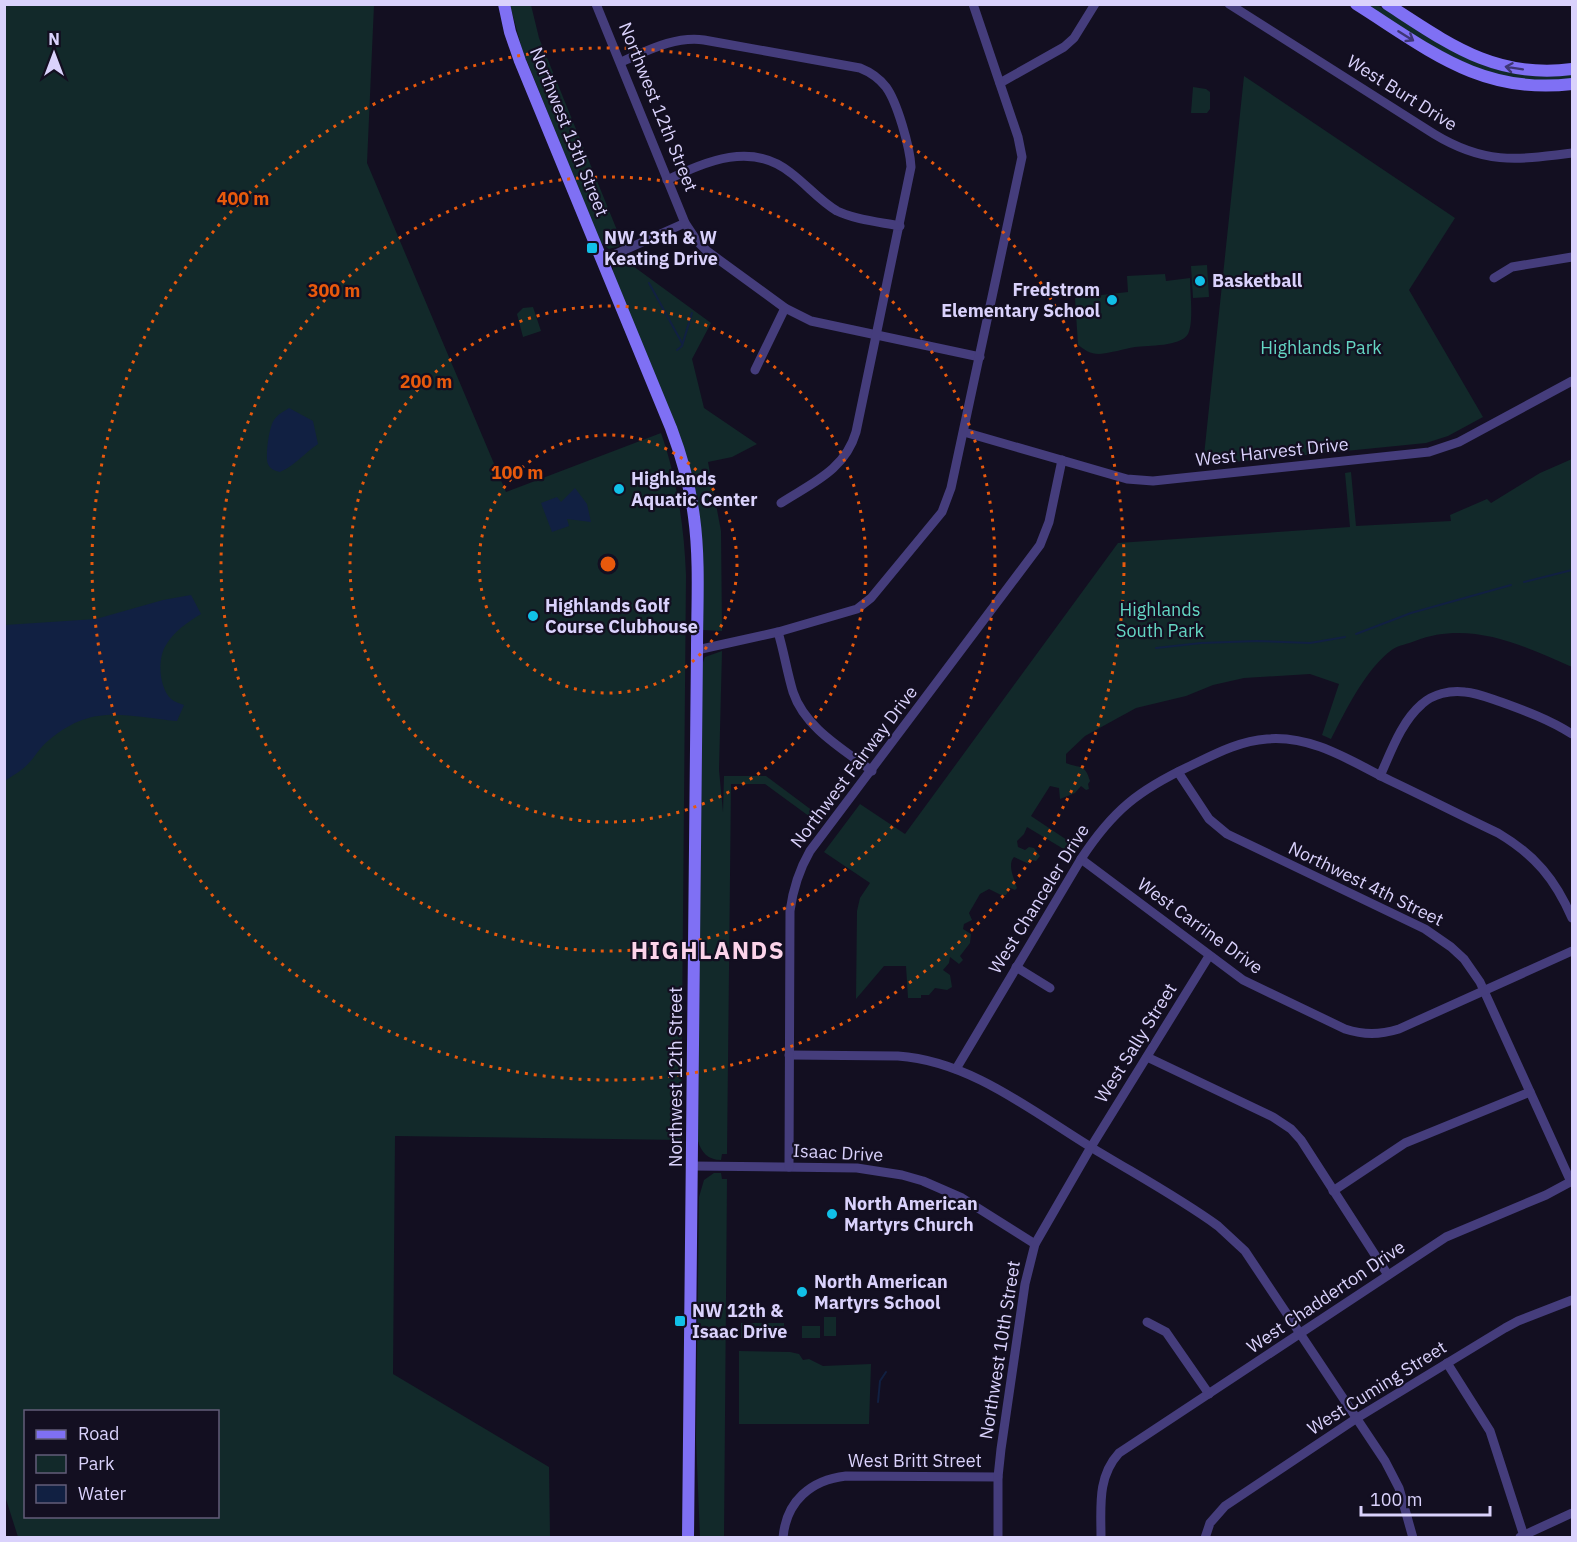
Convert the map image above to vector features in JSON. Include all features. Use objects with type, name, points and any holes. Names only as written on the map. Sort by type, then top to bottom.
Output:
[{"type":"main road","name":"Northwest 13th Street","points":[[504,4],[520,61],[671,428],[686,475],[694,516],[697,548],[697,650]]},
{"type":"main road","points":[[1356,4],[1434,54],[1468,71],[1517,85],[1537,87],[1572,84]]},
{"type":"main road","points":[[1387,4],[1447,42],[1480,59],[1519,69],[1572,69]]},
{"type":"main road","name":"Northwest 12th Street","points":[[688,1538],[697,650]]},
{"type":"main road","name":"Northwest 12th Street","points":[[690,1467],[694,1538]]},
{"type":"street","name":"Northwest 12th Street","points":[[597,4],[685,223]]},
{"type":"street","points":[[697,650],[778,632],[850,612],[863,605],[946,504],[964,432],[1022,157],[1020,143],[973,4]]},
{"type":"street","points":[[1000,83],[1064,48],[1074,38],[1095,4]]},
{"type":"street","name":"West Burt Drive","points":[[1233,5],[1459,148],[1490,158],[1506,159],[1572,153]]},
{"type":"street","points":[[621,62],[670,42],[696,39],[850,65],[868,71],[878,78],[893,101],[911,157],[910,177],[856,432],[850,449],[838,466],[781,503]]},
{"type":"street","points":[[667,180],[722,158],[747,155],[760,157],[785,168],[828,205],[842,213],[900,226]]},
{"type":"street","points":[[602,260],[685,223],[707,251],[785,308],[812,321],[980,357]]},
{"type":"street","points":[[1494,278],[1512,267],[1572,257]]},
{"type":"street","points":[[755,370],[785,308]]},
{"type":"street","name":"West Harvest Drive","points":[[964,432],[1127,479],[1153,481],[1419,454],[1445,448],[1572,381]]},
{"type":"street","name":"Northwest Fairway Drive","points":[[789,1167],[790,911],[793,890],[803,863],[1040,545],[1049,522],[1062,460]]},
{"type":"street","points":[[778,632],[794,693],[808,719],[872,771]]},
{"type":"street","points":[[1380,776],[1411,715],[1424,702],[1446,692],[1476,694],[1530,713],[1572,734]]},
{"type":"street","name":"West Chanceler Drive","points":[[956,1069],[1081,859],[1104,825],[1118,811],[1150,787],[1238,744],[1282,738],[1327,749],[1513,842],[1551,878],[1562,894],[1572,918]]},
{"type":"street","name":"Northwest 4th Street","points":[[1178,772],[1209,819],[1219,828],[1425,929],[1464,959],[1485,991],[1572,1182]]},
{"type":"street","name":"West Carrine Drive","points":[[1081,859],[1209,956],[1254,986],[1358,1033],[1378,1034],[1399,1029],[1572,951]]},
{"type":"street","name":"West Sally Street","points":[[1091,1147],[1209,956]]},
{"type":"street","points":[[1016,967],[1050,988]]},
{"type":"street","points":[[789,1055],[912,1057],[956,1069],[997,1090],[1205,1216],[1245,1251],[1357,1418],[1396,1480],[1413,1538]]},
{"type":"street","points":[[1147,1057],[1284,1122],[1301,1140],[1388,1275]]},
{"type":"street","points":[[1333,1191],[1405,1143],[1530,1092]]},
{"type":"street","name":"Northwest 10th Street","points":[[998,1538],[998,1477],[1025,1284],[1035,1244],[1091,1147]]},
{"type":"street","name":"Isaac Drive","points":[[693,1166],[869,1169],[923,1181],[962,1198],[1035,1244]]},
{"type":"street","name":"West Chadderton Drive","points":[[1101,1538],[1103,1482],[1111,1463],[1131,1445],[1454,1233],[1572,1182]]},
{"type":"street","name":"West Cuming Street","points":[[1205,1538],[1210,1523],[1232,1500],[1357,1418],[1518,1321],[1572,1300]]},
{"type":"street","points":[[1147,1322],[1166,1332],[1209,1394]]},
{"type":"street","points":[[1447,1363],[1490,1431],[1522,1537],[1572,1513]]},
{"type":"street","name":"West Britt Street","points":[[783,1538],[787,1517],[801,1495],[822,1482],[846,1476],[998,1477]]},
{"type":"green space","points":[[5,5],[374,5],[367,163],[506,492],[661,433],[671,468],[684,538],[686,575],[681,1140],[395,1136],[393,1374],[549,1467],[550,1537],[18,1537],[5,1496]]},
{"type":"green space","points":[[510,5],[531,5],[539,38],[623,245],[609,249],[600,242],[522,49]]},
{"type":"green space","points":[[1366,5],[1377,5],[1454,51],[1486,66],[1511,72],[1572,74],[1572,80],[1531,81],[1486,71],[1424,42]]},
{"type":"green space","name":"Highlands Park","points":[[1244,76],[1455,218],[1409,290],[1483,417],[1448,436],[1426,443],[1203,465]]},
{"type":"green space","points":[[1193,87],[1210,92],[1210,109],[1207,113],[1191,113]]},
{"type":"green space","points":[[626,255],[633,266],[711,323],[692,359],[704,408],[757,444],[732,457],[708,462],[721,531],[722,631],[703,630],[698,512],[613,272],[613,262]]},
{"type":"green space","name":"Basketball","points":[[1207,265],[1209,297],[1193,298],[1191,266]]},
{"type":"green space","points":[[1165,274],[1166,281],[1190,278],[1191,323],[1188,334],[1184,338],[1171,343],[1099,354],[1085,350],[1078,345],[1075,298],[1128,292],[1127,276]]},
{"type":"green space","points":[[533,307],[541,331],[523,337],[517,314],[523,308]]},
{"type":"green space","name":"Highlands South Park","points":[[1572,459],[1572,667],[1515,644],[1476,634],[1435,635],[1398,646],[1383,657],[1365,678],[1331,739],[1322,735],[1339,684],[1310,674],[1244,678],[1213,685],[1186,696],[1136,708],[1085,736],[1066,754],[1066,763],[1086,771],[1090,781],[1089,789],[1086,790],[1081,786],[1075,793],[1060,799],[1059,788],[1050,786],[1031,816],[1076,846],[1072,854],[1027,827],[1017,841],[1018,847],[1025,850],[1029,847],[1034,848],[1040,856],[1036,861],[1031,860],[1029,864],[1014,857],[1011,868],[1017,888],[1015,890],[1010,888],[1006,895],[1001,895],[989,889],[980,894],[969,913],[972,920],[964,924],[963,929],[971,934],[970,943],[960,956],[963,960],[959,964],[950,957],[949,963],[943,970],[950,975],[952,987],[947,990],[935,988],[929,995],[921,995],[921,998],[908,998],[906,966],[884,966],[856,999],[857,911],[860,898],[870,883],[824,852],[860,804],[905,834],[1118,543],[1350,527],[1345,473],[1351,472],[1356,526],[1451,521],[1450,515],[1487,499],[1491,503],[1540,473]]},
{"type":"green space","points":[[722,651],[719,770],[723,812],[724,776],[766,776],[821,817],[817,822],[765,784],[731,784],[727,1154],[722,1154],[721,1160],[712,1159],[706,1155],[698,1141],[702,665],[705,657]]},
{"type":"green space","points":[[714,1173],[721,1173],[722,1179],[727,1179],[724,1537],[700,1538],[696,1439],[699,1197],[704,1180]]},
{"type":"green space","points":[[824,1317],[836,1317],[836,1336],[824,1336]]},
{"type":"green space","points":[[741,1323],[784,1323],[784,1338],[741,1338]]},
{"type":"green space","points":[[802,1326],[820,1326],[820,1338],[802,1338]]},
{"type":"green space","points":[[739,1351],[790,1352],[799,1354],[803,1360],[809,1359],[823,1366],[871,1364],[869,1424],[739,1424]]},
{"type":"water","points":[[289,408],[313,421],[318,444],[280,472],[273,470],[268,464],[268,442],[274,420]]},
{"type":"water","points":[[575,488],[587,504],[591,522],[567,519],[569,526],[552,532],[541,503],[557,497],[561,502]]},
{"type":"water","points":[[191,595],[201,614],[173,635],[163,651],[160,665],[167,694],[184,705],[177,721],[110,715],[95,716],[80,721],[65,728],[49,740],[27,765],[5,781],[5,625],[96,619],[163,600]]},
{"type":"waterway","points":[[649,283],[682,343]]},
{"type":"waterway","points":[[677,350],[682,346],[692,313]]},
{"type":"waterway","points":[[1524,582],[1572,570]]},
{"type":"waterway","points":[[1356,634],[1411,613],[1511,585]]},
{"type":"waterway","points":[[1156,648],[1201,643],[1257,641],[1310,643],[1345,637]]},
{"type":"waterway","points":[[878,1402],[880,1381],[886,1372]]},
{"type":"place","name":"NW 13th & W Keating Drive","points":[[592,248]]},
{"type":"place","name":"Basketball","points":[[1200,281]]},
{"type":"place","name":"Fredstrom Elementary School","points":[[1112,300]]},
{"type":"place","name":"Highlands Aquatic Center","points":[[619,489]]},
{"type":"place","name":"Highlands Golf Course Clubhouse","points":[[533,616]]},
{"type":"place","name":"North American Martyrs Church","points":[[832,1214]]},
{"type":"place","name":"North American Martyrs School","points":[[802,1292]]},
{"type":"place","name":"NW 12th & Isaac Drive","points":[[680,1321]]},
{"type":"district","name":"HIGHLANDS","points":[[708,951]]}]
